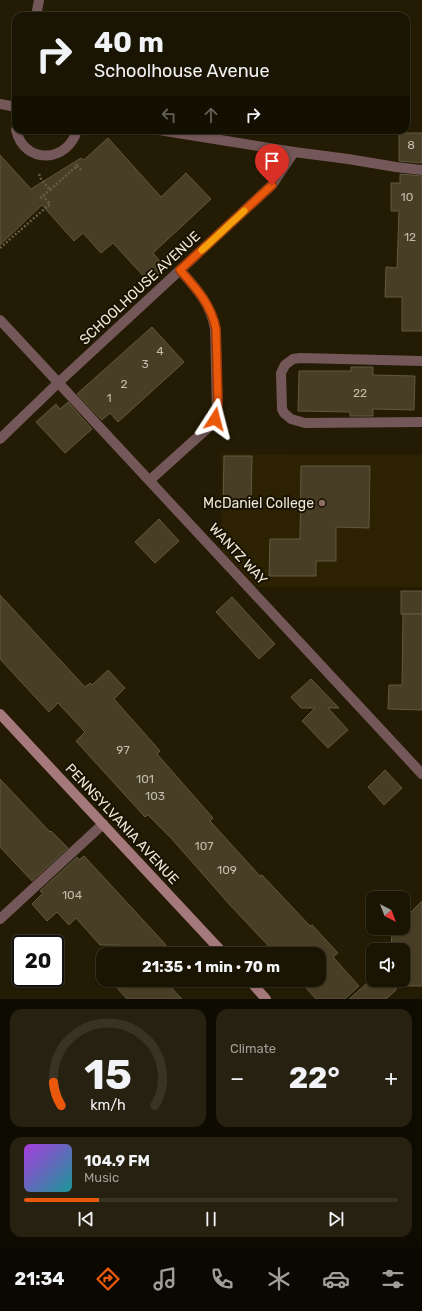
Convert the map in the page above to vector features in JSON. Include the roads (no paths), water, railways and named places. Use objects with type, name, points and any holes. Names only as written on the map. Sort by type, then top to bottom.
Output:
[{"type":"main road","name":"PENNSYLVANIA AVENUE","points":[[0,714],[217,947]]},
{"type":"main road","points":[[255,987],[266,999]]},
{"type":"street","points":[[37,12],[39,0]]},
{"type":"street","points":[[0,104],[12,106]]},
{"type":"street","points":[[18,134],[26,149],[41,156],[59,153],[67,148],[76,134]]},
{"type":"street","points":[[184,134],[294,152],[422,170]]},
{"type":"street","name":"SCHOOLHOUSE AVENUE","points":[[0,439],[59,382],[272,185],[294,152]]},
{"type":"street","points":[[150,480],[210,426],[215,419],[217,412],[216,329],[214,319],[199,291],[180,270]]},
{"type":"street","name":"WANTZ WAY","points":[[0,320],[422,774]]},
{"type":"street","points":[[422,361],[300,358],[293,359],[282,369],[282,409],[291,420],[305,423],[422,422]]},
{"type":"street","points":[[0,919],[103,824]]},
{"type":"place","name":"McDaniel College","points":[[322,503]]}]
